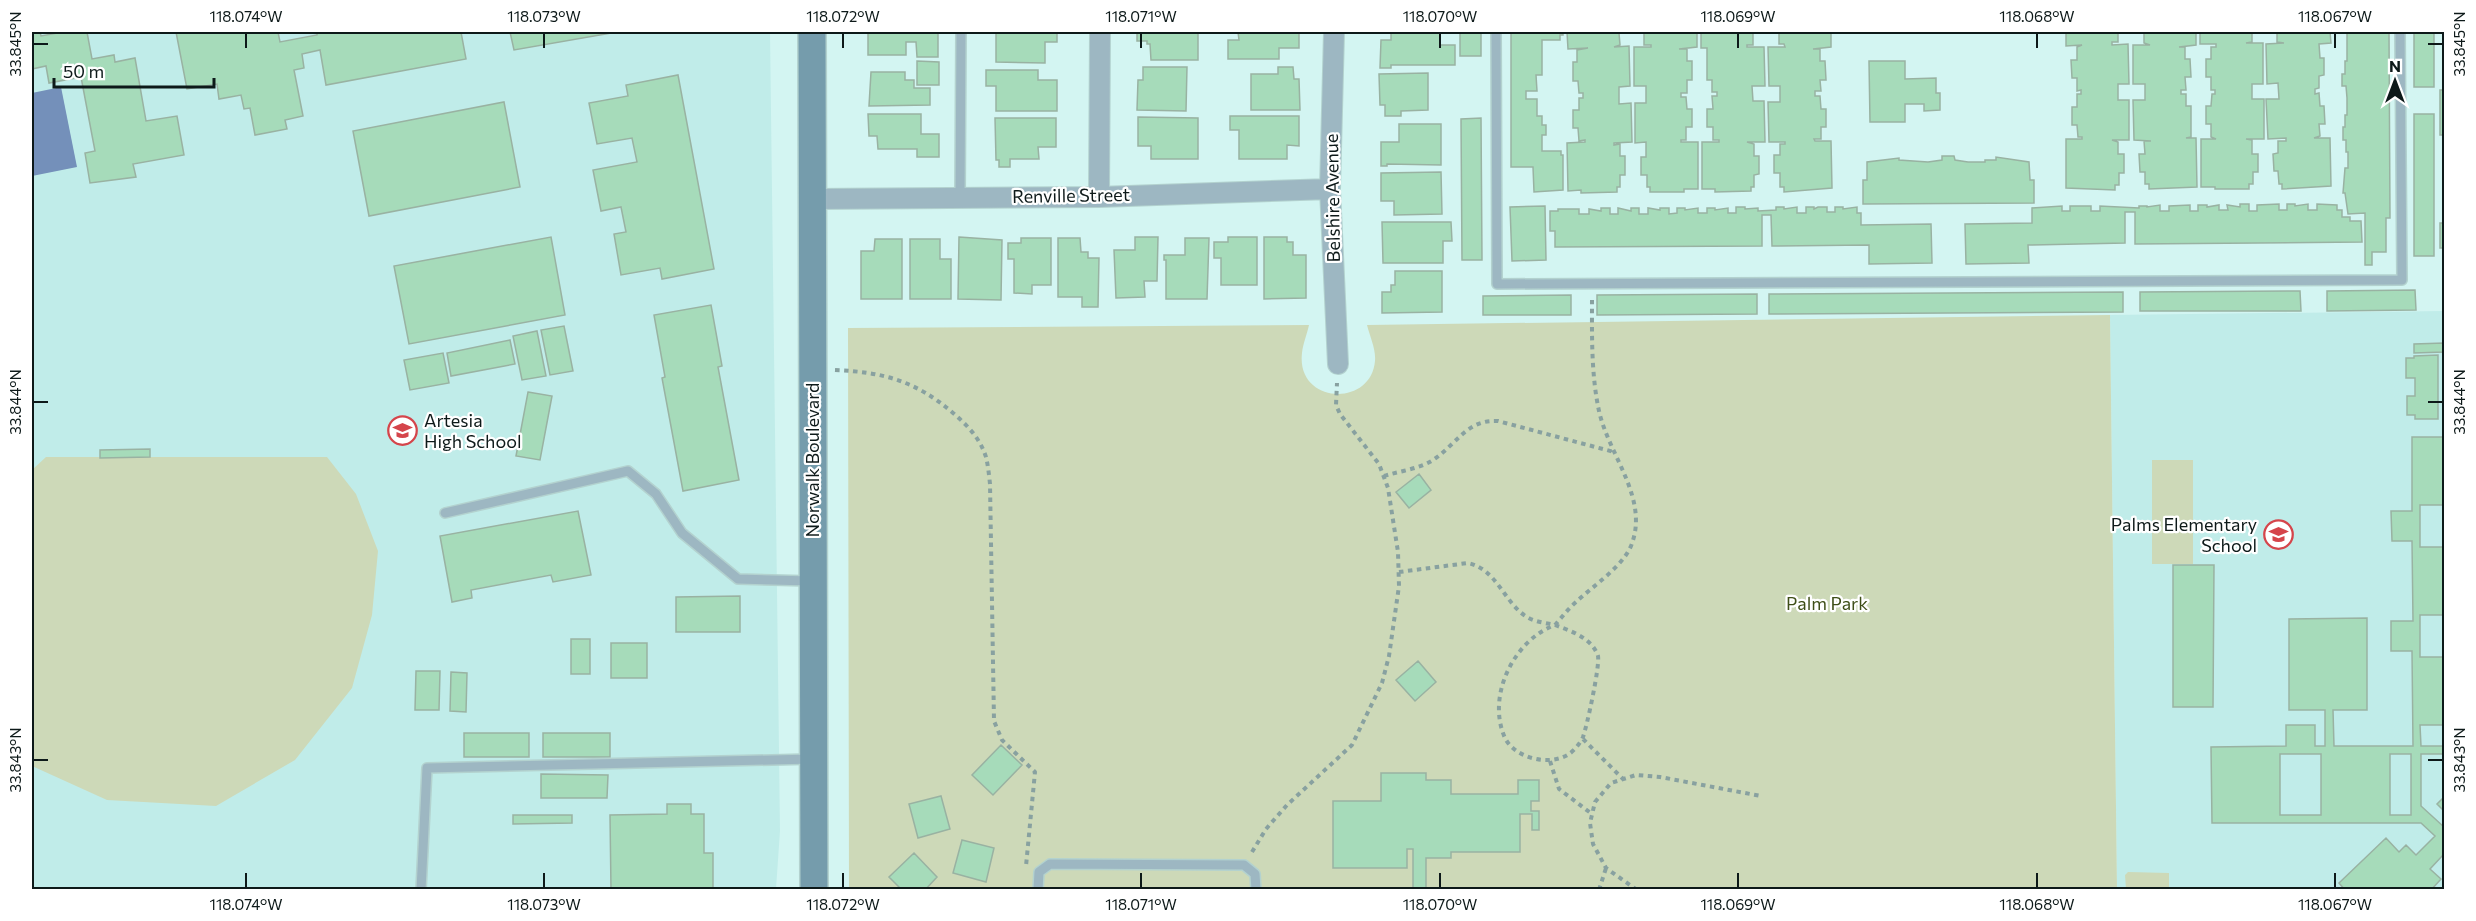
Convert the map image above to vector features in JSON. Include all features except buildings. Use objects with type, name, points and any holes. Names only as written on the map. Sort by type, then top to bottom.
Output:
[{"type":"main road","name":"Norwalk Boulevard","points":[[812,32],[814,890]]},
{"type":"street","points":[[1099,197],[1100,32]]},
{"type":"street","name":"Belshire Avenue","points":[[1334,32],[1330,189],[1338,364]]},
{"type":"street","name":"Renville Street","points":[[812,199],[1099,197],[1330,189]]},
{"type":"lane","points":[[960,198],[961,32]]},
{"type":"lane","points":[[1497,32],[1497,284],[2402,280],[2400,32]]},
{"type":"lane","points":[[445,513],[628,471],[656,494],[682,533],[738,579],[814,581]]},
{"type":"lane","points":[[421,890],[427,768],[814,759]]},
{"type":"lane","points":[[1038,890],[1040,872],[1050,864],[1244,865],[1255,874],[1256,890]]},
{"type":"path","points":[[1399,572],[1468,563],[1478,565],[1526,617],[1555,626],[1570,630],[1589,642],[1598,657],[1597,671],[1583,739],[1569,754],[1550,761],[1528,757],[1509,746],[1503,733],[1500,715],[1501,688],[1511,663],[1525,643],[1539,631],[1555,626],[1574,603],[1607,575],[1630,548],[1635,529],[1634,501],[1599,413],[1593,374],[1591,284]]},
{"type":"path","points":[[1244,865],[1266,829],[1287,805],[1352,745],[1382,683],[1389,656],[1396,614],[1399,572],[1394,521],[1379,464],[1340,414],[1336,405],[1338,364]]},
{"type":"path","points":[[813,369],[882,374],[910,383],[935,397],[965,423],[976,436],[986,457],[990,484],[993,721],[1002,740],[1035,772],[1026,866],[1040,872]]},
{"type":"path","points":[[1384,476],[1422,465],[1433,459],[1475,423],[1485,420],[1498,421],[1614,452]]},
{"type":"path","points":[[1583,739],[1623,778]]},
{"type":"path","points":[[1550,761],[1559,789],[1592,814]]},
{"type":"path","points":[[1637,890],[1606,868],[1593,844],[1590,823],[1595,802],[1611,783],[1635,775],[1660,777],[1761,796]]},
{"type":"path","points":[[1599,890],[1606,868]]},
{"type":"shaded area","name":"Artesia High School","points":[[32,32],[770,32],[780,831],[776,889],[32,889]]},
{"type":"shaded area","points":[[61,87],[77,167],[32,176],[32,93]]},
{"type":"shaded area","name":"Palms Elementary School","points":[[2444,311],[2444,889],[2117,889],[2110,315]]},
{"type":"green space","name":"Palm Park","points":[[2110,315],[2117,889],[849,889],[848,328],[1309,325],[1302,353],[1303,370],[1310,382],[1321,390],[1335,394],[1349,393],[1361,387],[1370,376],[1375,356],[1367,325]]},
{"type":"green space","points":[[46,457],[327,457],[356,494],[378,551],[372,615],[352,688],[295,760],[216,806],[107,800],[32,766],[32,470]]},
{"type":"green space","points":[[2152,460],[2193,460],[2193,564],[2152,564]]},
{"type":"green space","points":[[2128,872],[2169,873],[2169,889],[2126,889],[2125,875]]},
{"type":"place","name":"Artesia High School","points":[[403,431]]},
{"type":"place","name":"Palms Elementary School","points":[[2278,535]]}]
